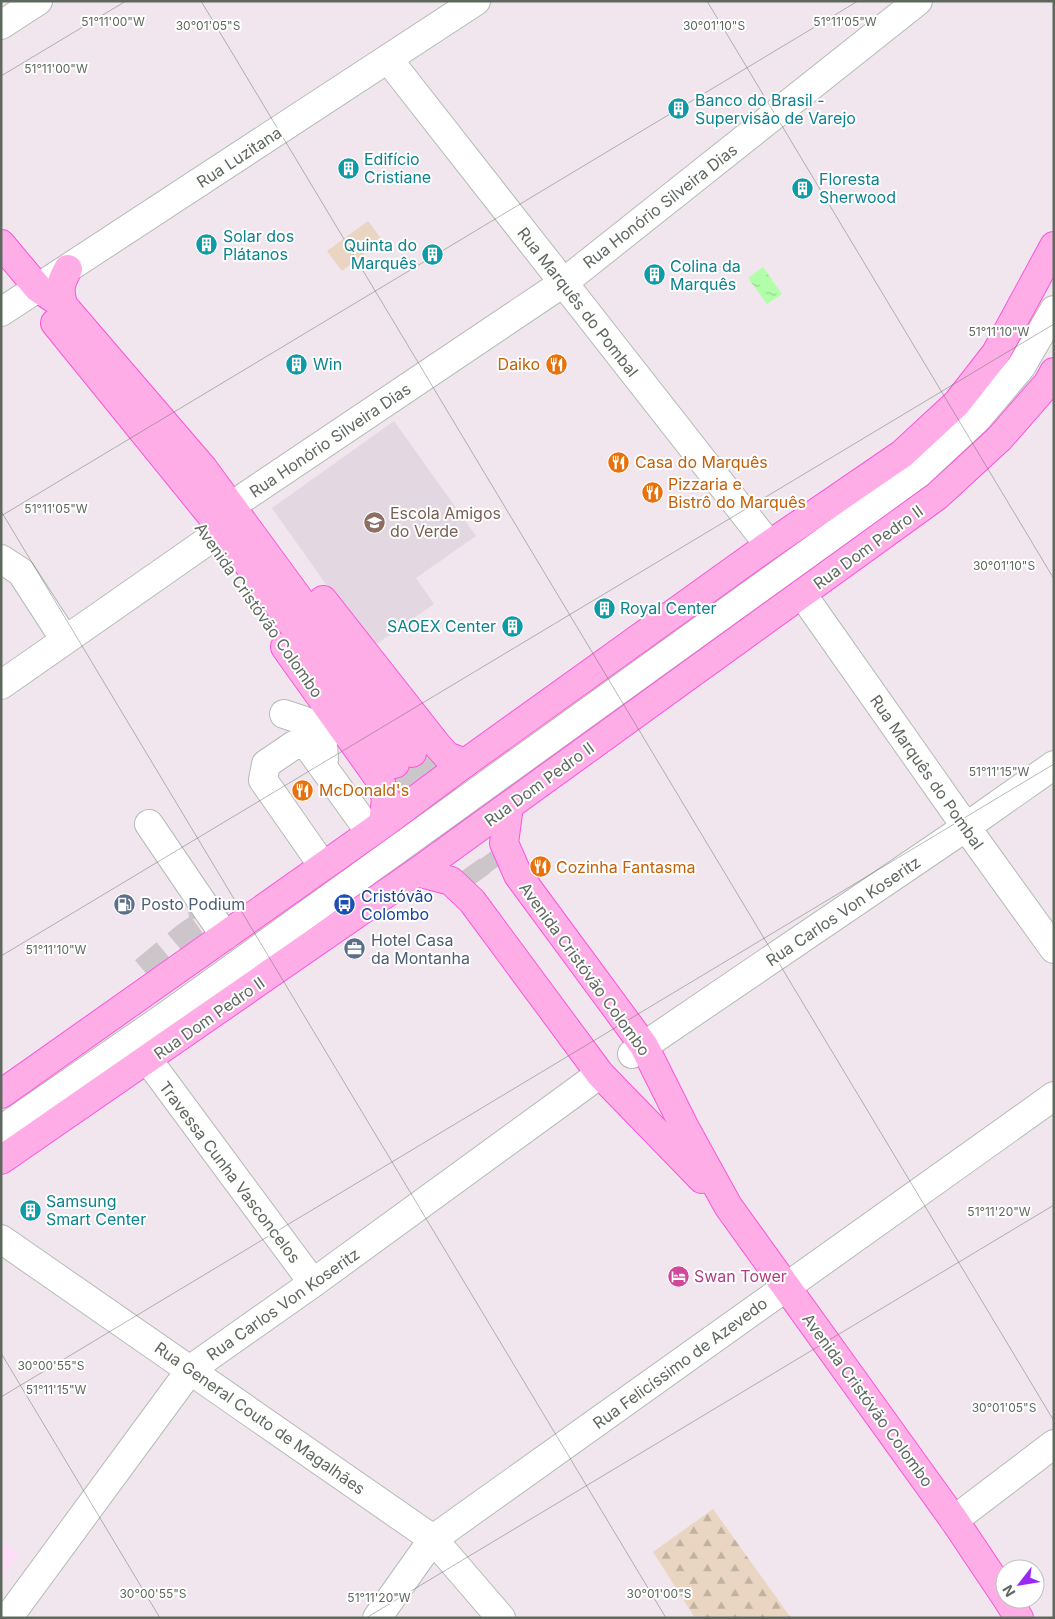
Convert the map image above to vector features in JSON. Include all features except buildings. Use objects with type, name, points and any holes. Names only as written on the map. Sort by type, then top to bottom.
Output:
[{"type":"main road","name":"Avenida Cristóvão Colombo","points":[[1,244],[38,288],[63,305],[203,468],[237,501],[436,745],[448,756],[465,763]]},
{"type":"main road","points":[[1,1094],[144,982],[225,936],[769,545],[902,454],[956,403],[996,353],[1054,246]]},
{"type":"main road","points":[[63,305],[60,283],[68,270]]},
{"type":"main road","name":"Avenida Cristóvão Colombo","points":[[38,288],[46,312],[116,400],[216,535],[380,780],[386,799],[376,828]]},
{"type":"main road","name":"Rua Dom Pedro II","points":[[1,1160],[417,872],[936,496],[1000,438],[1052,378]]},
{"type":"main road","points":[[216,535],[404,759],[237,501]]},
{"type":"main road","name":"Avenida Cristóvão Colombo","points":[[509,806],[504,843],[518,875],[638,1050]]},
{"type":"main road","name":"Avenida Cristóvão Colombo","points":[[417,872],[451,881],[472,901],[600,1074],[675,1134],[954,1520],[995,1582]]},
{"type":"main road","points":[[488,875],[638,1050],[675,1134],[488,875]]},
{"type":"street","points":[[1,25],[38,1]]},
{"type":"street","name":"Rua Luzitana","points":[[1,312],[68,270],[476,1]]},
{"type":"street","name":"Rua Honório Silveira Dias","points":[[237,501],[563,283],[918,1]]},
{"type":"street","name":"Rua Marquês do Pombal","points":[[388,59],[769,545]]},
{"type":"street","points":[[1,1130],[166,1016],[918,474],[977,419],[1021,367],[1054,310]]},
{"type":"street","points":[[1,685],[216,535]]},
{"type":"street","points":[[1,559],[21,572],[65,640]]},
{"type":"street","name":"Rua Marquês do Pombal","points":[[802,594],[1054,949]]},
{"type":"street","points":[[284,714],[308,722],[322,744],[325,771]]},
{"type":"street","points":[[323,866],[263,780],[266,764],[294,745],[307,745],[325,771],[376,828]]},
{"type":"street","name":"Rua Carlos Von Koseritz","points":[[638,1050],[1054,766]]},
{"type":"street","points":[[149,824],[225,936]]},
{"type":"street","points":[[148,1060],[148,1046],[166,1016]]},
{"type":"street","name":"Travessa Cunha Vasconcelos","points":[[148,1060],[313,1283]]},
{"type":"street","name":"Rua Carlos Von Koseritz","points":[[8,1618],[190,1369],[313,1283],[600,1074]]},
{"type":"street","name":"Rua Felicíssimo de Azevedo","points":[[377,1618],[433,1539],[1054,1096]]},
{"type":"street","name":"Rua General Couto de Magalhães","points":[[1,1239],[433,1539],[501,1618]]},
{"type":"street","points":[[954,1520],[1054,1444]]},
{"type":"shaded area","name":"Escola Amigos do Verde","points":[[394,421],[476,536],[416,578],[434,604],[371,648],[272,508]]},
{"type":"shaded area","points":[[1,1541],[19,1554],[1,1578]]},
{"type":"green space","points":[[368,221],[382,240],[342,271],[327,251]]},
{"type":"green space","points":[[713,1509],[791,1618],[695,1618],[653,1552]]},
{"type":"water","points":[[763,267],[782,294],[767,304],[748,278]]},
{"type":"tunnel","points":[[412,753],[496,868]]},
{"type":"tunnel","points":[[395,764],[479,881]]},
{"type":"tunnel","points":[[144,971],[205,923],[199,898]]},
{"type":"place","name":"Banco do Brasil - Supervisão de Varejo","points":[[679,109]]},
{"type":"place","name":"Edifício Cristiane","points":[[348,168]]},
{"type":"place","name":"Floresta Sherwood","points":[[803,188]]},
{"type":"place","name":"Solar dos Plátanos","points":[[207,245]]},
{"type":"place","name":"Quinta do Marquês","points":[[433,254]]},
{"type":"place","name":"Colina da Marquês","points":[[654,275]]},
{"type":"place","name":"Win","points":[[297,364]]},
{"type":"place","name":"Daiko","points":[[556,364]]},
{"type":"place","name":"Casa do Marquês","points":[[619,462]]},
{"type":"place","name":"Pizzaria e Bistrô do Marquês","points":[[652,493]]},
{"type":"place","name":"Escola Amigos do Verde","points":[[374,522]]},
{"type":"place","name":"Royal Center","points":[[604,608]]},
{"type":"place","name":"SAOEX Center","points":[[512,626]]},
{"type":"place","name":"McDonald's","points":[[303,790]]},
{"type":"place","name":"Cozinha Fantasma","points":[[540,867]]},
{"type":"place","name":"Posto Podium","points":[[125,904]]},
{"type":"place","name":"Cristóvão Colombo","points":[[345,905]]},
{"type":"place","name":"Hotel Casa da Montanha","points":[[355,949]]},
{"type":"place","name":"Samsung Smart Center","points":[[30,1210]]},
{"type":"place","name":"Swan Tower","points":[[678,1276]]}]
